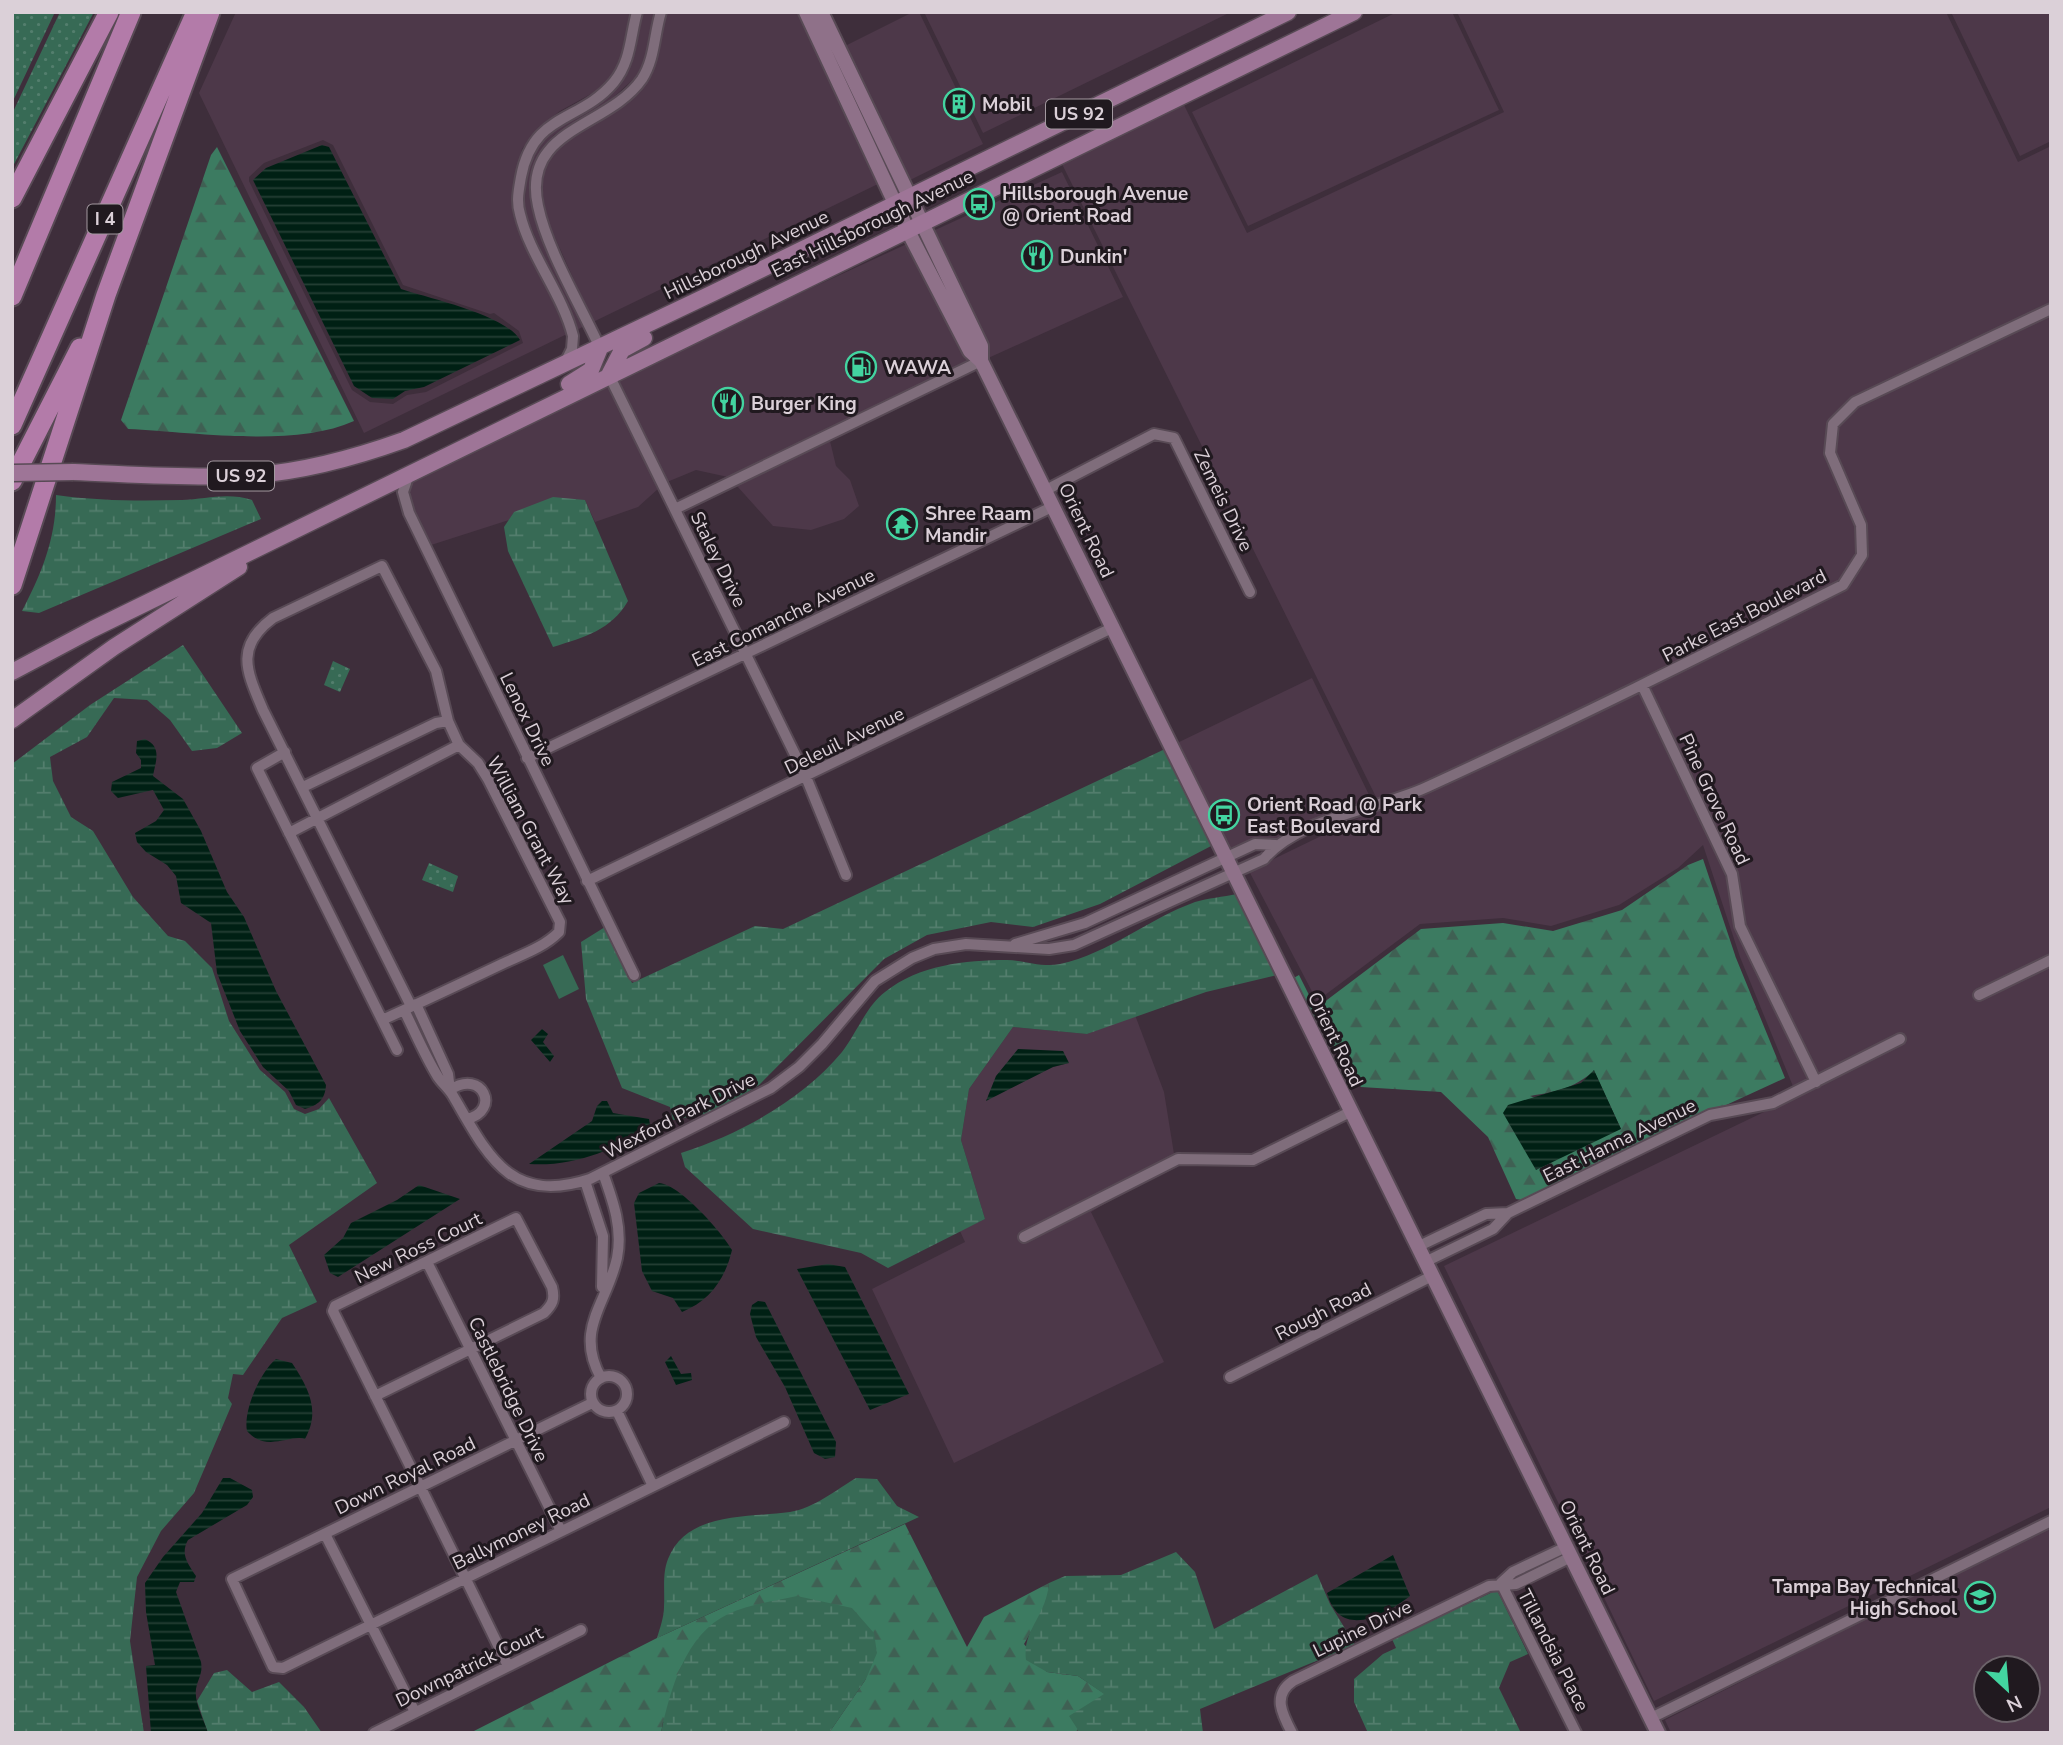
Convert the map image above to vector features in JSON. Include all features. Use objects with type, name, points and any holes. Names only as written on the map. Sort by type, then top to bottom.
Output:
[{"type":"highway","points":[[12,198],[109,12]]},
{"type":"highway","points":[[12,296],[131,12]]},
{"type":"highway","name":"I 4","points":[[12,425],[196,12]]},
{"type":"highway","points":[[12,585],[106,295],[210,12]]},
{"type":"highway","points":[[12,192],[28,168]]},
{"type":"highway","points":[[12,481],[106,295]]},
{"type":"main road","name":"East Hillsborough Avenue","points":[[911,196],[1288,12]]},
{"type":"main road","name":"East Hillsborough Avenue","points":[[409,474],[1354,12]]},
{"type":"main road","points":[[1247,32],[1259,58]]},
{"type":"main road","name":"Hillsborough Avenue","points":[[600,348],[911,196]]},
{"type":"main road","points":[[609,375],[615,360],[628,346],[686,317],[713,293]]},
{"type":"main road","name":"US 92","points":[[12,473],[237,477],[299,469],[366,454],[404,440],[600,348]]},
{"type":"main road","points":[[499,430],[520,410],[587,374],[595,364],[600,348]]},
{"type":"main road","name":"US 92","points":[[12,672],[409,474]]},
{"type":"main road","points":[[12,720],[114,648],[301,527]]},
{"type":"street","points":[[564,366],[572,349],[573,336],[519,213],[523,165],[530,146],[550,124],[596,98],[615,81],[630,51],[637,12]]},
{"type":"street","points":[[600,348],[545,230],[538,205],[537,179],[542,161],[557,140],[615,105],[642,78],[651,60],[661,12]]},
{"type":"street","name":"Orient Road","points":[[806,12],[907,229],[970,351],[981,361],[1054,506],[1224,857],[1658,1733]]},
{"type":"street","name":"Orient Road","points":[[821,12],[981,346],[981,361]]},
{"type":"street","name":"Parke East Boulevard","points":[[1233,874],[1264,859],[1276,845],[1319,825],[1423,789],[1643,687],[1843,585],[1862,555],[1861,525],[1830,453],[1833,424],[1855,402],[2051,309]]},
{"type":"street","points":[[675,509],[981,361]]},
{"type":"street","name":"Staley Drive","points":[[609,375],[806,777],[846,875]]},
{"type":"street","name":"Zemeis Drive","points":[[1046,490],[1154,434],[1174,438],[1250,592]]},
{"type":"street","name":"Lenox Drive","points":[[409,474],[403,492],[409,513],[634,975]]},
{"type":"street","name":"East Comanche Avenue","points":[[527,758],[1054,506]]},
{"type":"street","name":"William Grant Way","points":[[382,1020],[550,941],[559,932],[560,922],[488,779],[478,763],[459,745],[448,721],[436,671],[385,568]]},
{"type":"street","name":"Wexford Park Drive","points":[[385,568],[372,569],[273,618],[259,629],[251,640],[246,656],[248,675],[410,1007],[449,1074],[450,1090],[495,1164],[516,1178],[541,1186],[564,1187],[585,1181],[747,1102],[799,1067],[875,981],[891,969],[934,949],[966,943],[1049,949],[1074,945],[1233,874]]},
{"type":"street","name":"Deleuil Avenue","points":[[587,881],[1114,627]]},
{"type":"street","name":"Pine Grove Road","points":[[1643,687],[1732,874],[1740,926],[1816,1082]]},
{"type":"street","points":[[303,787],[436,723],[448,721]]},
{"type":"street","points":[[289,833],[459,745]]},
{"type":"street","points":[[285,752],[257,768],[397,1050]]},
{"type":"street","name":"Parke East Boulevard","points":[[1224,857],[1255,844],[1276,845]]},
{"type":"street","name":"Wexford Park Drive","points":[[1012,945],[1085,923],[1224,857]]},
{"type":"street","points":[[1979,995],[2051,960]]},
{"type":"street","name":"East Hanna Avenue","points":[[1424,1262],[1493,1229],[1508,1213],[1710,1115],[1773,1103],[1900,1039]]},
{"type":"street","points":[[450,1090],[467,1082],[476,1085],[483,1092],[483,1110],[476,1117],[467,1119]]},
{"type":"street","points":[[1024,1237],[1178,1159],[1253,1160],[1350,1112]]},
{"type":"street","points":[[601,1378],[593,1364],[589,1338],[601,1296],[616,1261],[619,1230],[603,1173]]},
{"type":"street","points":[[585,1181],[603,1237],[601,1296]]},
{"type":"street","name":"East Hanna Avenue","points":[[1417,1247],[1486,1214],[1508,1213]]},
{"type":"street","name":"New Ross Court","points":[[375,1396],[333,1311],[335,1307],[516,1218],[555,1297],[552,1305],[544,1312],[470,1349]]},
{"type":"street","name":"Castlebridge Drive","points":[[427,1262],[561,1531]]},
{"type":"street","name":"Rough Road","points":[[1230,1377],[1432,1276]]},
{"type":"street","points":[[470,1349],[375,1396],[508,1666]]},
{"type":"street","points":[[615,1377],[626,1386],[626,1400],[617,1411],[603,1412],[592,1403],[591,1388],[601,1378],[615,1377]]},
{"type":"street","name":"Down Royal Road","points":[[273,1667],[232,1579],[592,1403]]},
{"type":"street","points":[[617,1411],[653,1486]]},
{"type":"street","name":"Ballymoney Road","points":[[273,1667],[283,1668],[784,1422]]},
{"type":"street","points":[[1651,1718],[2051,1521]]},
{"type":"street","points":[[326,1534],[415,1712]]},
{"type":"street","name":"Lupine Drive","points":[[1292,1733],[1280,1706],[1286,1686],[1501,1583],[1513,1572],[1569,1552]]},
{"type":"street","name":"Tillandsia Place","points":[[1501,1583],[1576,1733]]},
{"type":"street","name":"Downpatrick Court","points":[[374,1733],[580,1630]]},
{"type":"shaded area","points":[[236,12],[632,12],[625,49],[614,72],[600,89],[560,111],[536,130],[522,149],[517,169],[512,201],[514,214],[567,334],[364,433],[199,93]],"holes":[[[323,140],[333,145],[403,285],[490,314],[494,313],[519,331],[523,343],[426,392],[407,395],[393,404],[370,402],[352,390],[249,181],[249,177],[264,163]]]},
{"type":"shaded area","points":[[643,12],[655,12],[646,57],[638,75],[606,104],[554,135],[542,150],[534,168],[533,206],[584,326],[577,330],[524,212],[527,172],[535,149],[554,129],[599,103],[623,80],[635,54]]},
{"type":"shaded area","points":[[667,12],[801,12],[880,183],[593,322],[547,220],[542,188],[544,172],[550,157],[567,139],[619,109],[646,82],[656,62]]},
{"type":"shaded area","points":[[913,12],[919,12],[983,144],[908,181],[843,47]]},
{"type":"shaded area","points":[[924,12],[1231,12],[983,133]]},
{"type":"shaded area","points":[[1397,12],[1452,12],[1499,110],[1248,226],[1192,112]]},
{"type":"shaded area","points":[[1457,12],[1946,12],[2018,162],[2051,146],[2051,1507],[1654,1701],[1444,1266],[1797,1096],[1740,957],[1703,845],[1678,868],[1619,905],[1551,926],[1503,918],[1420,924],[1317,1001],[1249,871],[1381,807],[1062,164],[1184,105],[1247,233],[1504,112]]},
{"type":"shaded area","points":[[1951,12],[2051,12],[2051,141],[2020,156]]},
{"type":"shaded area","points":[[322,145],[329,147],[401,289],[483,315],[512,331],[520,340],[424,387],[405,391],[393,399],[372,398],[354,386],[253,180],[266,168]]},
{"type":"shaded area","points":[[1062,172],[1123,297],[986,359],[933,231]]},
{"type":"shaded area","points":[[909,243],[971,359],[728,477],[696,470],[667,482],[616,378]]},
{"type":"shaded area","points":[[607,382],[659,488],[638,507],[595,522],[585,500],[514,512],[509,520],[431,545],[410,502],[409,493],[413,479]]},
{"type":"shaded area","points":[[830,441],[836,466],[850,480],[859,506],[844,519],[811,530],[773,526],[737,486]]},
{"type":"shaded area","points":[[1312,678],[1372,801],[1317,820],[1276,841],[1253,839],[1226,850],[1175,744]]},
{"type":"shaded area","points":[[145,739],[156,750],[153,776],[183,799],[201,831],[227,892],[244,917],[276,991],[326,1085],[322,1098],[314,1106],[305,1109],[296,1105],[289,1091],[263,1067],[240,1031],[217,973],[211,923],[181,903],[176,876],[167,865],[146,852],[137,842],[135,833],[156,821],[164,810],[153,790],[118,798],[111,791],[112,782],[141,768],[141,760],[136,753],[137,741]]},
{"type":"shaded area","points":[[1135,1015],[1164,1092],[1174,1154],[1017,1235],[1023,1244],[1119,1195],[1091,1212],[1164,1362],[954,1463],[872,1289],[965,1242],[960,1231],[985,1219],[961,1140],[969,1089],[1013,1027],[1087,1034]],"holes":[[[1063,1051],[1069,1063],[1053,1067],[986,1100],[1048,1052]]]},
{"type":"shaded area","points":[[542,1029],[548,1034],[543,1042],[554,1056],[550,1062],[531,1040]]},
{"type":"shaded area","points":[[1018,1049],[1063,1051],[1069,1063],[1053,1067],[986,1101],[996,1076]]},
{"type":"shaded area","points":[[1594,1070],[1621,1129],[1536,1170],[1503,1113],[1508,1105],[1581,1083]]},
{"type":"shaded area","points":[[602,1101],[607,1101],[613,1113],[649,1119],[650,1125],[608,1150],[577,1160],[529,1164],[592,1121],[597,1106]]},
{"type":"shaded area","points":[[659,1183],[667,1185],[688,1200],[710,1221],[732,1250],[725,1271],[714,1288],[700,1302],[682,1312],[673,1298],[652,1291],[642,1271],[634,1203],[639,1193]]},
{"type":"shaded area","points":[[419,1185],[460,1199],[338,1277],[330,1273],[324,1255],[343,1238],[351,1223],[397,1200]]},
{"type":"shaded area","points":[[828,1264],[845,1267],[909,1394],[870,1410],[797,1269]]},
{"type":"shaded area","points":[[758,1301],[765,1302],[836,1442],[835,1457],[825,1459],[814,1453],[785,1387],[756,1337],[750,1314],[752,1305]]},
{"type":"shaded area","points":[[671,1356],[681,1374],[691,1373],[692,1380],[676,1385],[665,1362]]},
{"type":"shaded area","points":[[276,1359],[292,1363],[308,1392],[312,1420],[305,1439],[262,1441],[247,1431],[246,1423],[254,1392],[264,1373]]},
{"type":"shaded area","points":[[223,1478],[230,1478],[252,1490],[253,1497],[247,1505],[188,1540],[185,1554],[196,1576],[194,1582],[180,1582],[176,1592],[201,1662],[196,1694],[208,1733],[151,1733],[146,1666],[155,1665],[146,1612],[145,1583],[163,1557],[202,1513]]},
{"type":"shaded area","name":"Tampa Bay Technical High School","points":[[2051,1526],[2051,1733],[1671,1733],[1665,1720]]},
{"type":"shaded area","points":[[1393,1555],[1410,1596],[1388,1611],[1364,1620],[1352,1620],[1342,1616],[1333,1607],[1327,1593]]},
{"type":"green space","points":[[12,12],[55,12],[12,103]]},
{"type":"green space","points":[[60,12],[94,12],[12,168],[12,114]]},
{"type":"green space","points":[[217,147],[354,421],[303,434],[243,436],[128,429],[121,420],[211,155]]},
{"type":"green space","points":[[56,495],[135,500],[234,496],[252,500],[261,519],[39,613],[22,611],[36,583],[51,541]]},
{"type":"green space","points":[[553,497],[585,500],[628,601],[605,626],[586,636],[553,647],[508,551],[504,527],[514,512]]},
{"type":"green space","points":[[183,645],[242,733],[217,748],[192,751],[170,720],[147,700],[114,698],[87,737],[50,757],[53,781],[71,817],[93,831],[133,897],[168,936],[185,941],[212,968],[229,1021],[260,1070],[285,1092],[294,1109],[305,1114],[319,1109],[329,1098],[377,1183],[289,1245],[317,1302],[282,1318],[243,1375],[233,1374],[228,1398],[232,1404],[194,1493],[161,1531],[137,1577],[130,1641],[144,1733],[12,1733],[12,764],[90,705]]},
{"type":"green space","points":[[333,661],[350,669],[340,692],[324,685]]},
{"type":"green space","points":[[1165,749],[1213,845],[1100,904],[1033,927],[991,922],[927,935],[884,959],[759,1085],[715,1112],[673,1120],[670,1107],[622,1088],[586,999],[581,942],[605,927],[632,983],[755,926],[783,929]]},
{"type":"green space","points":[[1703,859],[1736,958],[1785,1078],[1724,1106],[1708,1110],[1522,1200],[1516,1199],[1488,1137],[1441,1092],[1361,1087],[1290,980],[1299,975],[1313,1003],[1319,1006],[1421,929],[1503,923],[1553,931],[1622,910],[1688,865]],"holes":[[[1594,1071],[1621,1129],[1530,1096],[1565,1088]]]},
{"type":"green space","points":[[429,863],[458,876],[453,892],[422,880]]},
{"type":"green space","points":[[1237,894],[1277,975],[1206,992],[1087,1034],[1013,1027],[969,1089],[961,1140],[985,1219],[888,1268],[861,1253],[753,1229],[685,1167],[681,1153],[747,1125],[789,1100],[808,1085],[842,1052],[879,998],[912,976],[943,966],[975,961],[1007,960],[1060,964],[1096,952],[1195,902]]},
{"type":"green space","points":[[563,955],[579,989],[559,999],[543,965]]},
{"type":"green space","points":[[856,1478],[877,1479],[897,1506],[919,1517],[657,1638],[664,1611],[666,1565],[677,1543],[689,1532],[720,1520],[799,1510]]},
{"type":"green space","points":[[905,1524],[967,1647],[984,1617],[1049,1583],[1047,1604],[1024,1644],[1047,1672],[1078,1676],[1105,1694],[1075,1733],[829,1733],[866,1679],[663,1722],[661,1733],[470,1733],[657,1638]]},
{"type":"green space","points":[[1176,1552],[1195,1572],[1214,1629],[1317,1574],[1330,1604],[1355,1645],[1200,1709],[1203,1733],[1075,1733],[1078,1730],[1069,1716],[1104,1694],[1078,1676],[1047,1672],[1026,1660],[1027,1640],[1044,1605],[1049,1583],[1065,1576],[1121,1575]]},
{"type":"green space","points":[[1497,1590],[1528,1654],[1510,1662],[1499,1688],[1521,1733],[1368,1733],[1354,1702],[1354,1679],[1383,1654],[1396,1648],[1392,1639]]},
{"type":"green space","points":[[797,1596],[852,1608],[874,1633],[877,1653],[866,1679],[829,1733],[661,1733],[675,1681],[701,1635],[713,1623],[728,1614],[754,1605]]},
{"type":"green space","points":[[227,1670],[252,1692],[279,1682],[304,1707],[322,1733],[208,1733],[197,1701],[214,1673]]},
{"type":"place","name":"Mobil","points":[[959,104]]},
{"type":"place","name":"Hillsborough Avenue @ Orient Road","points":[[979,204]]},
{"type":"place","name":"Dunkin'","points":[[1037,256]]},
{"type":"place","name":"WAWA","points":[[861,367]]},
{"type":"place","name":"Burger King","points":[[728,403]]},
{"type":"place","name":"Shree Raam Mandir","points":[[902,524]]},
{"type":"place","name":"Orient Road @ Park East Boulevard","points":[[1224,815]]},
{"type":"place","name":"Tampa Bay Technical High School","points":[[1980,1597]]}]
